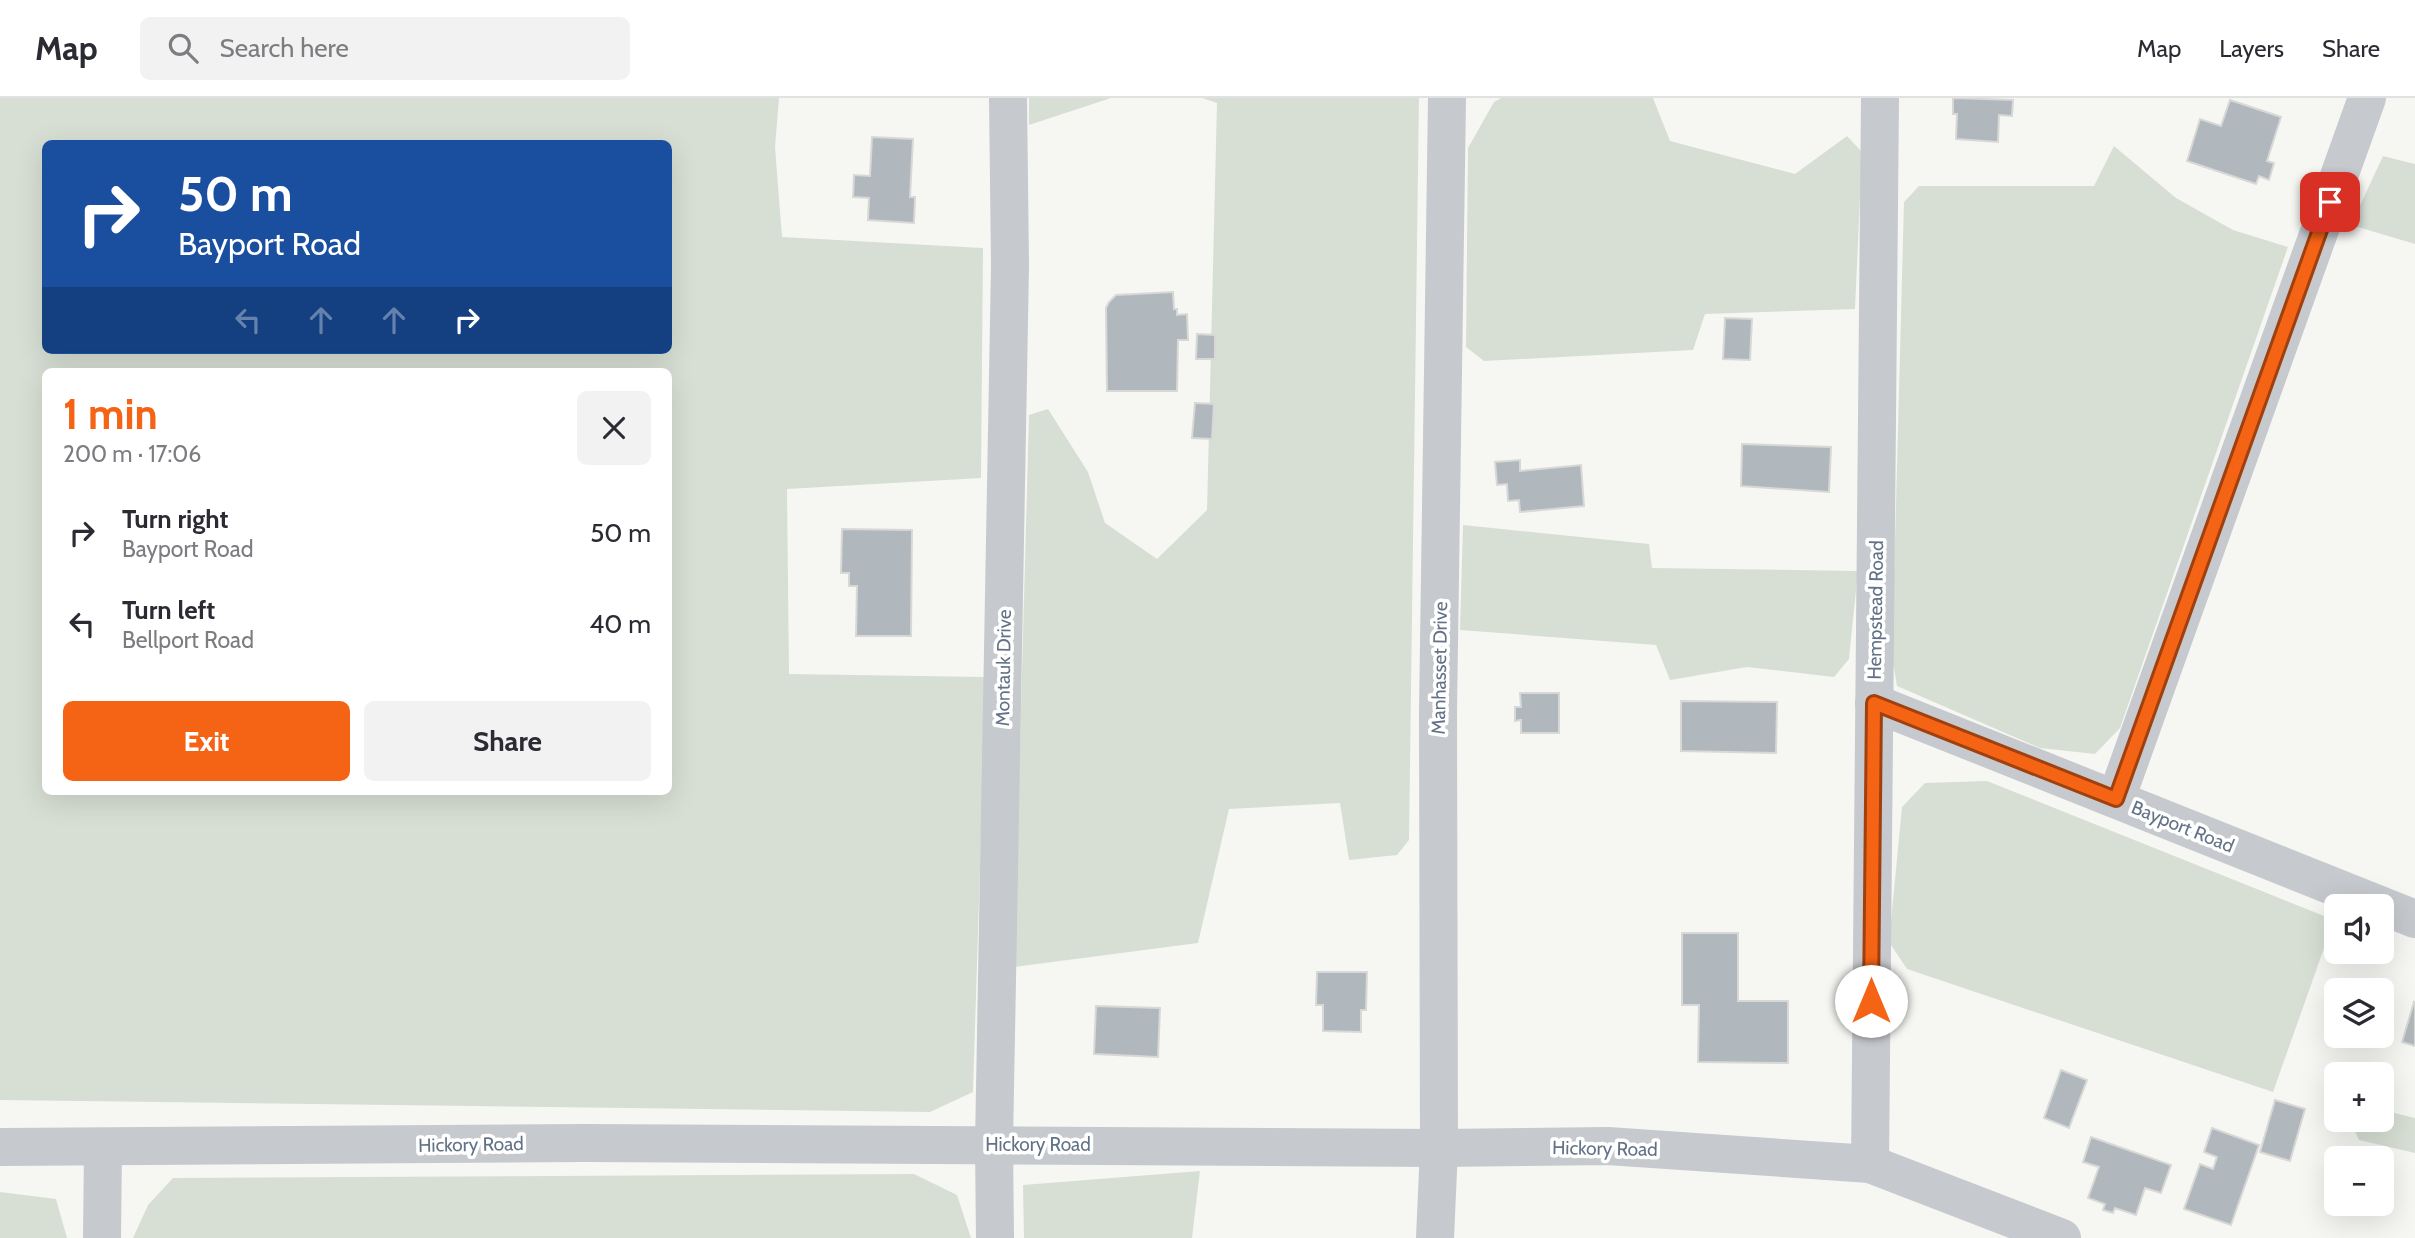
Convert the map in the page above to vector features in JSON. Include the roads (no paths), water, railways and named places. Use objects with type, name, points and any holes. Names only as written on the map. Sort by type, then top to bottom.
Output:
[{"type":"street","name":"Montauk Drive","points":[[995,1238],[994,1144],[1010,266],[1008,98]]},
{"type":"street","name":"Manhasset Drive","points":[[1435,1238],[1439,1148],[1438,712],[1447,98]]},
{"type":"street","name":"Hempstead Road","points":[[1870,1164],[1880,98]]},
{"type":"street","points":[[2116,799],[2367,98]]},
{"type":"street","name":"Bayport Road","points":[[1874,703],[2415,919]]},
{"type":"street","name":"Hickory Road","points":[[0,1147],[584,1143],[1439,1148],[1608,1146],[1870,1164],[2062,1238]]},
{"type":"street","points":[[102,1238],[103,1148]]}]
